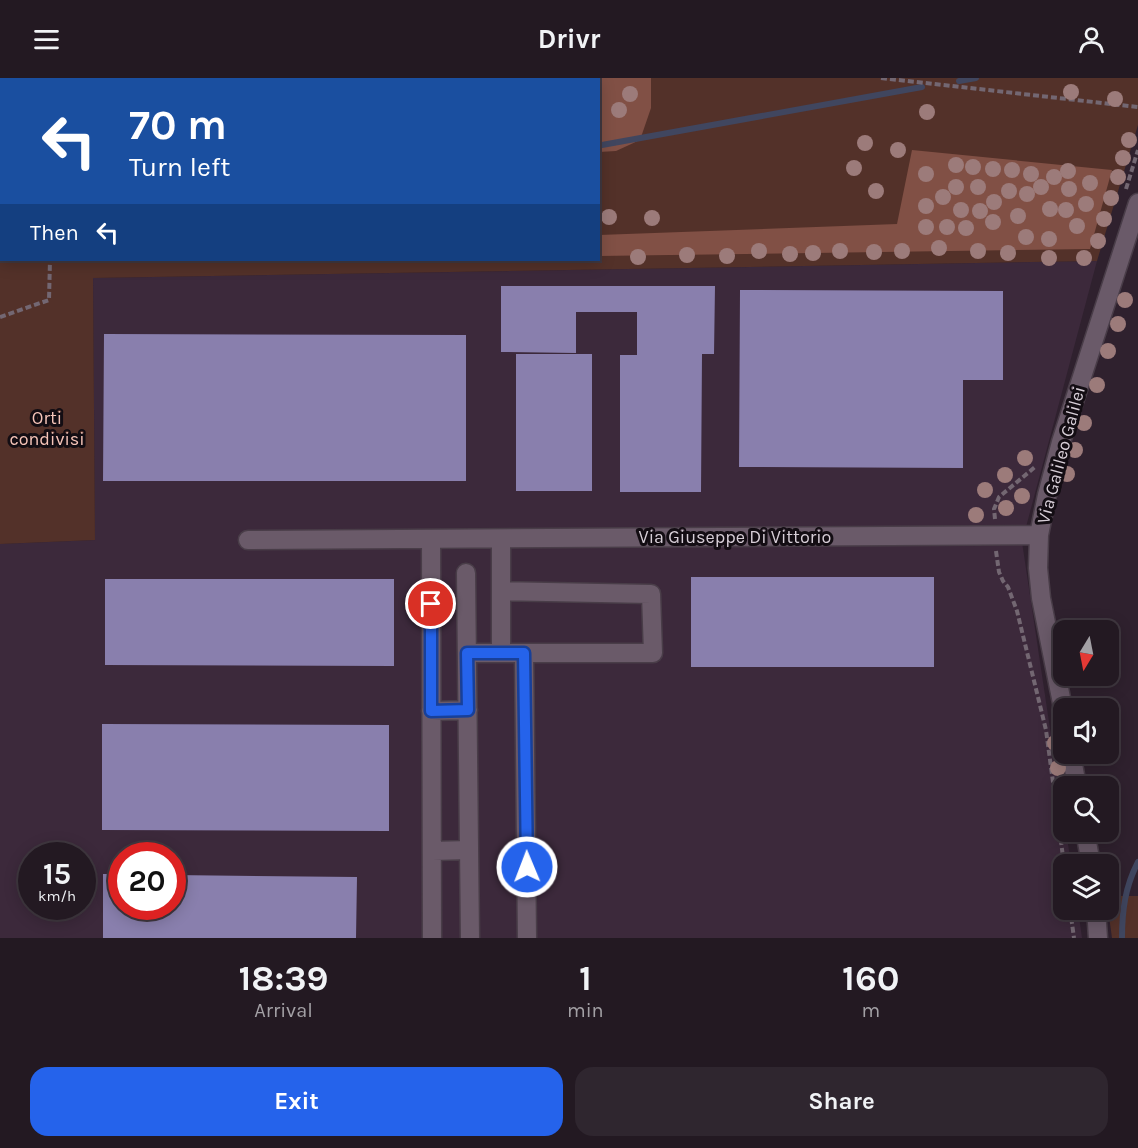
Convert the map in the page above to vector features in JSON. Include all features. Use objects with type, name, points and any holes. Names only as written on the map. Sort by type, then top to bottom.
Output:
[{"type":"street","name":"Via Galileo Galilei","points":[[1061,698],[1041,598],[1038,568],[1039,536],[1061,442],[1138,203]]},
{"type":"street","name":"Via Giuseppe Di Vittorio","points":[[248,540],[1039,536]]},
{"type":"street","points":[[501,539],[501,653]]},
{"type":"street","points":[[431,540],[432,938]]},
{"type":"street","points":[[466,573],[470,938]]},
{"type":"street","points":[[467,653],[653,653],[651,594],[501,591]]},
{"type":"street","points":[[524,653],[527,938]]},
{"type":"street","points":[[431,711],[468,710]]},
{"type":"street","points":[[432,851],[469,850]]},
{"type":"street","points":[[1097,920],[1098,938]]},
{"type":"path","points":[[881,78],[1138,108]]},
{"type":"path","points":[[0,317],[49,300],[50,261]]},
{"type":"path","points":[[996,536],[999,572],[1008,587],[1017,611],[1046,730],[1063,854]]},
{"type":"path","points":[[1072,920],[1074,938]]},
{"type":"shaded area","points":[[600,78],[651,78],[651,108],[640,140],[616,151],[600,152]]},
{"type":"shaded area","points":[[912,150],[1112,170],[1090,249],[600,256],[600,235],[897,224]]},
{"type":"shaded area","points":[[1097,261],[1022,542],[1053,748],[1053,764],[1055,764],[1057,776],[1053,776],[1053,842],[1068,842],[1069,854],[1053,854],[1053,920],[1080,920],[1082,938],[0,938],[0,544],[95,540],[93,278]]},
{"type":"green space","name":"Orti condivisi","points":[[600,78],[1138,78],[1138,125],[1097,261],[93,278],[95,540],[0,544],[0,261],[600,261]]},
{"type":"green space","points":[[1119,896],[1138,896],[1138,938],[1112,938],[1110,920],[1119,920]]},
{"type":"building","points":[[501,286],[715,286],[714,354],[702,354],[701,492],[620,492],[620,355],[637,355],[637,312],[576,312],[576,353],[501,352]]},
{"type":"building","points":[[740,290],[1003,291],[1003,380],[963,380],[963,468],[739,467]]},
{"type":"building","points":[[104,334],[466,335],[466,481],[103,481]]},
{"type":"building","points":[[516,354],[592,354],[592,491],[516,491]]},
{"type":"building","points":[[691,577],[934,577],[934,667],[691,667]]},
{"type":"building","points":[[105,579],[394,579],[394,666],[105,665]]},
{"type":"building","points":[[102,724],[389,725],[389,831],[102,830]]},
{"type":"building","points":[[103,874],[108,874],[108,920],[186,920],[186,875],[357,877],[356,938],[103,938]]},
{"type":"waterway","points":[[959,81],[976,78]]},
{"type":"waterway","points":[[602,145],[922,87]]},
{"type":"waterway","points":[[1122,938],[1125,899],[1138,862]]},
{"type":"route","points":[[431,604],[431,711],[468,710],[467,653],[524,653],[527,867]]}]
